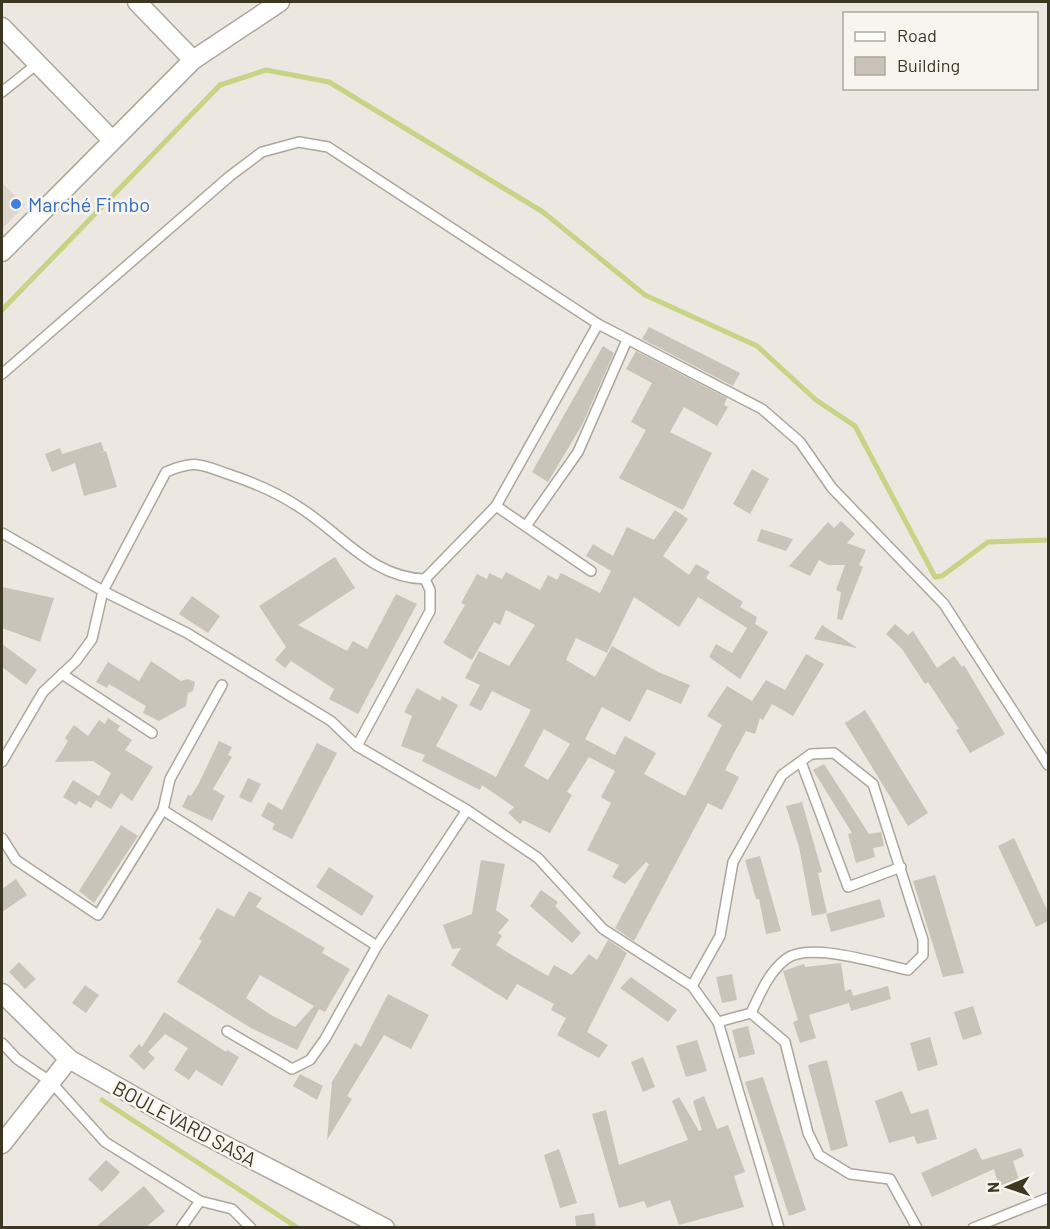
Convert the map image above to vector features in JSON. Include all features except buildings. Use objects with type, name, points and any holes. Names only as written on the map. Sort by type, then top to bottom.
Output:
[{"type":"street","points":[[137,2],[193,60]]},
{"type":"street","points":[[2,252],[193,60],[280,2]]},
{"type":"street","points":[[2,27],[112,140]]},
{"type":"street","name":"BOULEVARD SASA","points":[[2,993],[69,1059],[176,1120],[385,1227]]},
{"type":"street","points":[[2,1144],[69,1059]]},
{"type":"lane","points":[[2,92],[37,64]]},
{"type":"lane","points":[[2,374],[230,176],[262,152],[299,142],[328,147],[598,324],[762,409],[800,442],[832,488],[944,604],[1048,765]]},
{"type":"lane","points":[[2,762],[43,692],[76,661],[92,639],[103,591],[166,472],[188,463],[248,480],[299,506],[385,572],[405,578],[425,579],[496,506],[598,324]]},
{"type":"lane","points":[[526,526],[579,452],[627,340]]},
{"type":"lane","points":[[496,506],[591,571]]},
{"type":"lane","points":[[2,533],[103,591],[187,633],[322,715],[357,746],[466,810],[538,858],[603,929],[692,986],[718,1022],[779,1227]]},
{"type":"lane","points":[[357,746],[430,611],[430,590],[425,579]]},
{"type":"lane","points":[[62,675],[152,733]]},
{"type":"lane","points":[[2,838],[16,860],[98,915],[163,810],[170,779],[222,685]]},
{"type":"lane","points":[[692,986],[720,936],[733,862],[782,775],[811,754],[834,753],[873,784],[923,940],[923,955],[908,970],[817,952],[788,958],[768,979],[751,1013],[718,1022]]},
{"type":"lane","points":[[801,762],[848,887],[901,867]]},
{"type":"lane","points":[[163,810],[377,946]]},
{"type":"lane","points":[[227,1031],[292,1069],[310,1060],[325,1039],[377,946],[466,810]]},
{"type":"lane","points":[[751,1013],[785,1042],[808,1133],[819,1155],[850,1174],[890,1179],[917,1227]]},
{"type":"lane","points":[[2,1043],[17,1059],[51,1082],[105,1142],[200,1201],[232,1209],[251,1227]]},
{"type":"lane","points":[[973,1227],[1048,1198]]},
{"type":"lane","points":[[181,1227],[200,1201]]},
{"type":"shaded area","points":[[2,183],[25,205],[2,229]]},
{"type":"waterway","points":[[2,310],[220,85],[266,70],[329,82],[543,212],[645,295],[757,346],[816,400],[855,426],[935,577],[942,576],[988,542],[1048,540]]},
{"type":"waterway","points":[[102,1100],[298,1228]]},
{"type":"place","name":"Marché Fimbo","points":[[16,204]]}]
